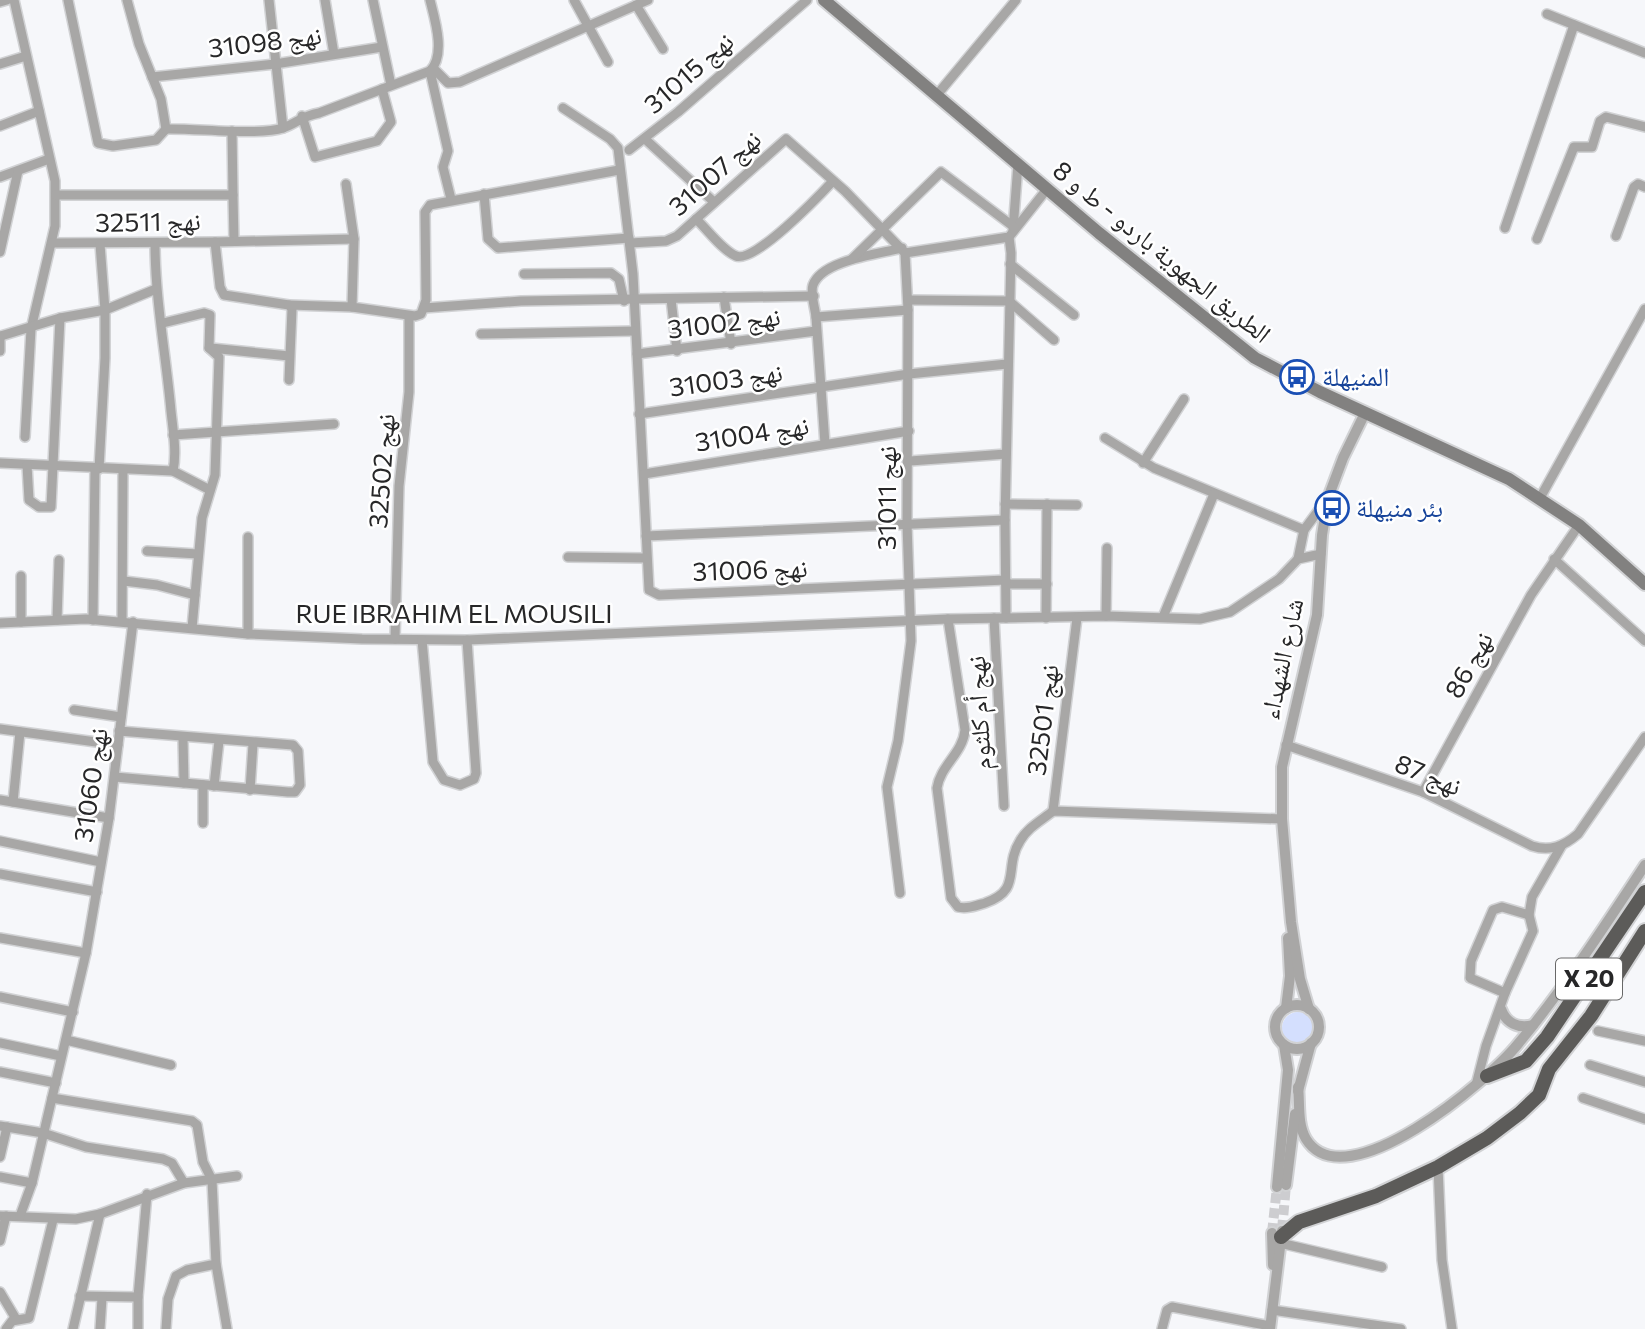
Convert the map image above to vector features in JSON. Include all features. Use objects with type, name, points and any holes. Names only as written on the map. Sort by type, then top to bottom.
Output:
[{"type":"highway","name":"X 20","points":[[1487,1076],[1526,1061],[1580,992],[1645,892]]},
{"type":"highway","name":"X 20","points":[[1438,1167],[1487,1138],[1520,1113],[1539,1094],[1549,1069],[1591,1016],[1645,931]]},
{"type":"highway","points":[[1279,1236],[1299,1222],[1376,1196],[1438,1167]]},
{"type":"main road","name":"الطريق الجهوية باردو - ط و 8","points":[[824,0],[1047,189],[1255,358],[1365,412],[1484,465],[1540,498],[1578,525],[1644,584]]},
{"type":"street","points":[[0,2],[7,0]]},
{"type":"street","points":[[15,0],[56,195],[52,243],[31,329],[25,438]]},
{"type":"street","points":[[68,0],[98,144],[113,146],[156,140],[166,129],[166,115],[127,0]]},
{"type":"street","points":[[269,0],[283,128]]},
{"type":"street","points":[[325,0],[334,54]]},
{"type":"street","points":[[302,116],[315,157],[377,141],[391,122],[373,0]]},
{"type":"street","points":[[574,0],[608,62]]},
{"type":"street","points":[[431,70],[454,84],[648,0]]},
{"type":"street","name":"نهج 31015","points":[[629,150],[807,0]]},
{"type":"street","points":[[936,96],[1016,0]]},
{"type":"street","points":[[166,129],[232,131],[283,128],[302,116],[319,113],[431,70],[438,62],[433,1]]},
{"type":"street","points":[[636,5],[663,49]]},
{"type":"street","points":[[1547,14],[1645,53]]},
{"type":"street","points":[[1505,228],[1574,25]]},
{"type":"street","name":"نهج 31098","points":[[152,76],[275,64],[382,47]]},
{"type":"street","points":[[4,62],[26,56]]},
{"type":"street","points":[[431,70],[448,151],[443,167],[451,199]]},
{"type":"street","name":"نهج 31007","points":[[563,108],[610,139],[618,148],[629,240],[629,301],[637,354],[644,474]]},
{"type":"street","points":[[0,126],[39,111]]},
{"type":"street","points":[[1537,239],[1574,148],[1592,147],[1600,121],[1606,117],[1645,127]]},
{"type":"street","points":[[232,131],[234,241]]},
{"type":"street","points":[[645,139],[715,202]]},
{"type":"street","name":"نهج 31007","points":[[629,240],[666,241],[677,236],[786,139],[833,181]]},
{"type":"street","points":[[0,177],[49,159]]},
{"type":"street","points":[[1006,618],[1007,364],[1011,233],[1018,164]]},
{"type":"street","points":[[289,305],[352,307],[409,316],[421,314],[424,308],[425,212],[430,205],[619,170]]},
{"type":"street","points":[[0,252],[18,171]]},
{"type":"street","points":[[852,259],[942,172],[1011,233]]},
{"type":"street","points":[[696,219],[733,255],[744,257],[752,254],[776,234],[833,181],[903,251]]},
{"type":"street","points":[[346,184],[354,239],[352,307]]},
{"type":"street","points":[[1616,236],[1634,187],[1638,184],[1645,187]]},
{"type":"street","points":[[825,444],[812,288],[820,274],[852,259],[1011,233],[1047,189]]},
{"type":"street","points":[[484,194],[488,239],[498,248],[629,240]]},
{"type":"street","points":[[56,195],[233,195]]},
{"type":"street","points":[[215,242],[354,239]]},
{"type":"street","name":"نهج 32511","points":[[52,243],[215,242],[220,287],[224,295],[289,305]]},
{"type":"street","points":[[155,243],[156,289],[163,323],[173,435],[173,471]]},
{"type":"street","points":[[93,620],[97,468],[106,358],[100,244]]},
{"type":"street","name":"نهج 31011","points":[[901,893],[887,787],[894,762],[909,667],[909,374],[908,305],[903,251]]},
{"type":"street","points":[[1010,264],[1074,314]]},
{"type":"street","points":[[524,274],[611,273],[619,279],[629,301]]},
{"type":"street","points":[[0,351],[1,336],[60,318],[104,310],[156,289]]},
{"type":"street","points":[[424,308],[521,301],[814,296]]},
{"type":"street","points":[[724,297],[731,344]]},
{"type":"street","points":[[671,299],[677,351]]},
{"type":"street","points":[[816,317],[908,305],[1009,301],[1054,340]]},
{"type":"street","points":[[289,305],[292,309],[289,380]]},
{"type":"street","points":[[1540,498],[1645,309]]},
{"type":"street","points":[[163,323],[204,313],[210,315],[209,348],[219,357],[215,475],[202,519],[192,628]]},
{"type":"street","name":"نهج 32502","points":[[395,639],[399,486],[410,392],[409,316]]},
{"type":"street","points":[[27,466],[29,500],[46,508],[53,504],[60,318]]},
{"type":"street","points":[[481,334],[634,331]]},
{"type":"street","name":"نهج 31002","points":[[637,354],[677,351],[816,331]]},
{"type":"street","points":[[209,348],[289,356]]},
{"type":"street","name":"نهج 31003","points":[[639,414],[909,374],[1007,364]]},
{"type":"street","points":[[1143,463],[1184,399]]},
{"type":"street","name":"شارع الشهداء","points":[[1291,922],[1281,784],[1286,745],[1317,615],[1328,498],[1365,412]]},
{"type":"street","points":[[173,435],[334,424]]},
{"type":"street","name":"نهج 31004","points":[[644,474],[909,431]]},
{"type":"street","points":[[1105,438],[1143,463],[1304,530]]},
{"type":"street","points":[[910,461],[1006,454]]},
{"type":"street","points":[[0,463],[173,471],[210,491]]},
{"type":"street","points":[[122,470],[122,621]]},
{"type":"street","name":"نهج 31006","points":[[644,474],[648,588],[659,595],[909,583]]},
{"type":"street","points":[[1163,617],[1214,494]]},
{"type":"street","points":[[1321,554],[1298,559],[1304,530],[1328,498]]},
{"type":"street","points":[[1005,504],[1077,505]]},
{"type":"street","points":[[1046,618],[1047,504]]},
{"type":"street","points":[[646,536],[1005,520]]},
{"type":"street","name":"نهج 86","points":[[1423,792],[1554,559],[1578,525]]},
{"type":"street","points":[[248,537],[248,634]]},
{"type":"street","points":[[1106,616],[1107,548]]},
{"type":"street","points":[[147,551],[198,554]]},
{"type":"street","points":[[568,556],[645,558]]},
{"type":"street","name":"RUE IBRAHIM EL MOUSILI","points":[[0,623],[122,621],[248,634],[467,640],[948,619],[1106,616],[1200,619],[1230,612],[1279,579],[1298,559]]},
{"type":"street","points":[[1554,559],[1645,641]]},
{"type":"street","points":[[57,620],[59,560]]},
{"type":"street","points":[[21,576],[21,622]]},
{"type":"street","points":[[124,581],[157,585],[195,595]]},
{"type":"street","points":[[909,583],[1047,584]]},
{"type":"street","name":"نهج أم كلثوم","points":[[994,618],[1004,806]]},
{"type":"street","name":"نهج 32501","points":[[1053,811],[1077,618]]},
{"type":"street","points":[[948,619],[965,730],[962,742],[937,784],[951,898],[958,907],[965,909],[1000,898],[1008,889],[1014,852],[1021,838],[1053,811],[1282,819]]},
{"type":"street","name":"نهج 31060","points":[[73,1012],[109,818],[133,622]]},
{"type":"street","points":[[422,640],[433,762],[444,780],[452,784],[467,784],[476,773],[467,640]]},
{"type":"street","points":[[74,710],[121,717]]},
{"type":"street","points":[[0,729],[118,745]]},
{"type":"street","points":[[114,777],[296,792],[300,785],[300,761],[296,747],[120,731]]},
{"type":"street","points":[[13,802],[20,732]]},
{"type":"street","points":[[1476,1086],[1486,1046],[1505,993],[1533,931],[1529,915],[1532,897],[1562,845],[1586,825],[1645,737]]},
{"type":"street","points":[[183,738],[184,783]]},
{"type":"street","points":[[214,786],[219,741]]},
{"type":"street","points":[[250,790],[253,744]]},
{"type":"street","name":"نهج 87","points":[[1286,745],[1423,792],[1532,846],[1552,848],[1562,845]]},
{"type":"street","points":[[203,785],[203,823]]},
{"type":"street","points":[[0,800],[109,818]]},
{"type":"street","points":[[0,841],[101,862]]},
{"type":"street","name":"X 20","points":[[1298,1087],[1300,1123],[1307,1140],[1320,1153],[1338,1159],[1368,1152],[1414,1129],[1476,1086],[1533,1025],[1594,943],[1645,865]]},
{"type":"street","points":[[0,874],[97,892]]},
{"type":"street","points":[[1505,993],[1470,978],[1471,961],[1493,910],[1502,907],[1529,915]]},
{"type":"street","points":[[1291,922],[1300,979],[1309,1009],[1319,1026],[1298,1087],[1282,1186],[1287,1051],[1275,1026],[1286,1008],[1290,976],[1287,929],[1291,922]]},
{"type":"street","points":[[0,938],[86,953]]},
{"type":"street","points":[[0,997],[73,1012],[32,1182],[20,1216]]},
{"type":"street","points":[[1286,1008],[1298,1006],[1309,1009]]},
{"type":"street","points":[[1501,1009],[1510,1023],[1521,1027],[1533,1025]]},
{"type":"street","points":[[1598,1031],[1645,1041]]},
{"type":"street","points":[[66,1040],[172,1065]]},
{"type":"street","points":[[0,1043],[61,1056]]},
{"type":"street","points":[[1284,1045],[1298,1049],[1311,1043]]},
{"type":"street","points":[[1590,1065],[1645,1082]]},
{"type":"street","points":[[0,1072],[56,1083]]},
{"type":"street","points":[[52,1098],[192,1121],[200,1132],[204,1162],[212,1180],[216,1264],[227,1329]]},
{"type":"street","points":[[1583,1098],[1645,1119]]},
{"type":"street","points":[[0,1157],[3,1126],[43,1133],[86,1147],[163,1159],[172,1163],[184,1183]]},
{"type":"street","points":[[1438,1167],[1442,1270],[1452,1329]]},
{"type":"street","points":[[0,1241],[3,1216],[53,1220],[100,1213],[184,1183],[237,1176]]},
{"type":"street","points":[[0,1177],[32,1182]]},
{"type":"street","points":[[138,1329],[138,1297],[148,1194]]},
{"type":"street","points":[[73,1329],[100,1213]]},
{"type":"street","points":[[0,1292],[16,1319],[24,1321],[29,1318],[53,1220]]},
{"type":"street","points":[[1162,1329],[1167,1310],[1172,1307],[1270,1327],[1279,1236],[1382,1267]]},
{"type":"street","points":[[166,1329],[169,1299],[176,1276],[187,1270],[216,1264]]},
{"type":"street","points":[[80,1296],[138,1297]]},
{"type":"street","points":[[100,1329],[102,1297]]},
{"type":"street","points":[[1272,1310],[1401,1329]]},
{"type":"street","points":[[5,1329],[16,1319]]},
{"type":"shaded area","points":[[1298,1012],[1309,1017],[1314,1028],[1309,1039],[1298,1044],[1287,1039],[1282,1028],[1287,1017]]},
{"type":"tunnel","points":[[1282,1230],[1286,1185]]},
{"type":"tunnel","points":[[1272,1233],[1277,1187]]},
{"type":"place","name":"المنيهلة","points":[[1297,377]]},
{"type":"place","name":"بئر منيهلة","points":[[1332,508]]}]
